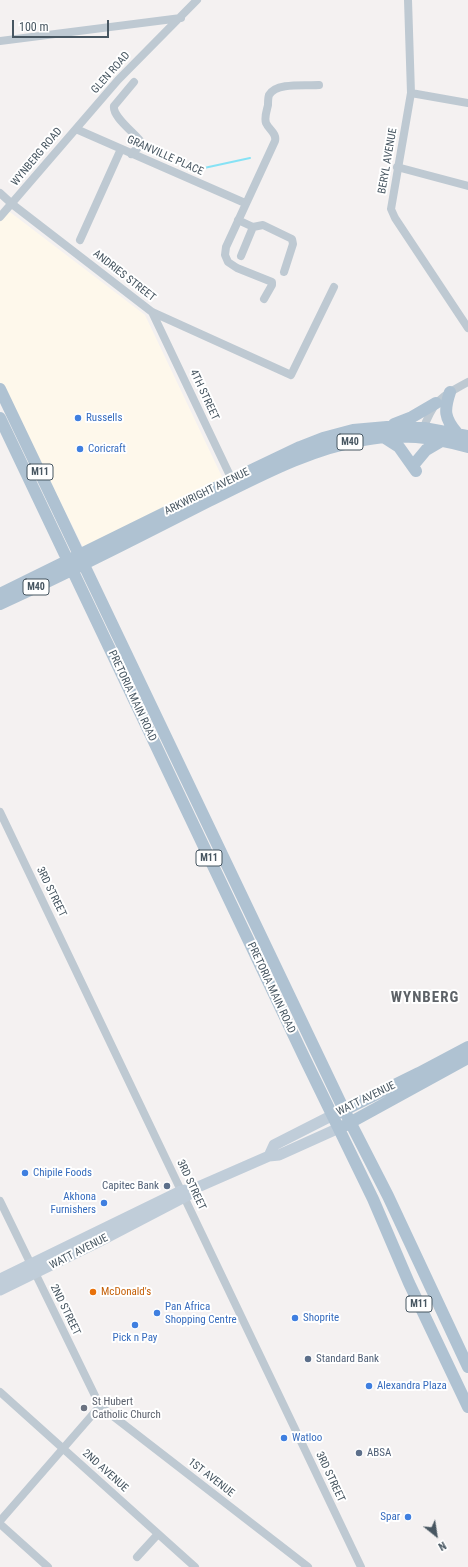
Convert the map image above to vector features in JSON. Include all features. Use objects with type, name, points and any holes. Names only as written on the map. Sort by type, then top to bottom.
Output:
[{"type":"main road","name":"M11","points":[[0,389],[82,560]]},
{"type":"main road","points":[[450,392],[447,402],[446,416],[448,422],[462,435]]},
{"type":"main road","points":[[436,403],[386,432],[416,466],[426,450],[442,440]]},
{"type":"main road","name":"M11","points":[[0,418],[70,566]]},
{"type":"main road","name":"ARKWRIGHT AVENUE","points":[[0,594],[70,566],[234,484],[328,448],[364,440],[386,432],[422,432]]},
{"type":"main road","name":"M40","points":[[422,432],[462,435]]},
{"type":"main road","name":"M40","points":[[422,432],[442,440],[468,447]]},
{"type":"main road","name":"ARKWRIGHT AVENUE","points":[[82,560],[99,557],[234,484]]},
{"type":"main road","points":[[93,582],[94,570],[99,557]]},
{"type":"main road","name":"PRETORIA MAIN ROAD","points":[[82,560],[338,1112],[339,1128],[373,1199],[409,1283],[468,1406]]},
{"type":"main road","name":"ARKWRIGHT AVENUE","points":[[0,604],[57,578],[70,566]]},
{"type":"main road","name":"PRETORIA MAIN ROAD","points":[[70,566],[338,1112],[350,1122],[388,1196],[468,1368]]},
{"type":"main road","points":[[57,578],[80,588]]},
{"type":"main road","name":"WATT AVENUE","points":[[339,1128],[430,1073],[468,1047]]},
{"type":"main road","name":"WATT AVENUE","points":[[338,1112],[468,1058]]},
{"type":"street","name":"GLEN ROAD","points":[[76,129],[138,59],[198,0]]},
{"type":"street","name":"BERYL AVENUE","points":[[408,0],[411,93],[391,204],[392,213],[468,328]]},
{"type":"street","points":[[0,41],[181,18]]},
{"type":"street","points":[[131,154],[140,146],[141,142],[116,115],[114,106],[134,82]]},
{"type":"street","points":[[264,299],[272,286],[272,282],[232,265],[225,255],[226,247],[276,137],[266,121],[270,94],[284,86],[319,85]]},
{"type":"street","points":[[411,93],[468,103]]},
{"type":"street","name":"GRANVILLE PLACE","points":[[76,129],[245,204]]},
{"type":"street","name":"WYNBERG ROAD","points":[[0,217],[76,129]]},
{"type":"street","points":[[80,240],[121,149]]},
{"type":"street","points":[[397,167],[468,186]]},
{"type":"street","name":"ANDRIES STREET","points":[[0,193],[12,204],[152,312],[291,375],[334,287]]},
{"type":"street","points":[[238,220],[253,226],[263,225],[292,239],[293,244],[284,272]]},
{"type":"street","points":[[242,256],[253,226]]},
{"type":"street","name":"4TH STREET","points":[[152,312],[234,484]]},
{"type":"street","points":[[422,432],[428,415],[436,403],[450,392],[468,382]]},
{"type":"street","name":"3RD STREET","points":[[0,812],[360,1567]]},
{"type":"street","name":"WATT AVENUE","points":[[269,1156],[274,1145],[338,1112]]},
{"type":"street","name":"WATT AVENUE","points":[[0,1290],[33,1269],[198,1187],[269,1156],[279,1155],[339,1128]]},
{"type":"street","name":"2ND STREET","points":[[0,1201],[100,1406]]},
{"type":"street","name":"WATT AVENUE","points":[[0,1279],[33,1269]]},
{"type":"street","name":"2ND AVENUE","points":[[0,1392],[195,1567]]},
{"type":"street","points":[[48,1567],[0,1522],[100,1406]]},
{"type":"street","name":"1ST AVENUE","points":[[100,1406],[308,1567]]},
{"type":"street","points":[[137,1557],[158,1534]]},
{"type":"shaded area","points":[[6,209],[145,315],[224,481],[83,547],[0,382],[0,217]]},
{"type":"waterway","points":[[204,168],[250,158]]},
{"type":"place","name":"Russells","points":[[78,418]]},
{"type":"place","name":"Coricraft","points":[[80,449]]},
{"type":"place","name":"Chipile Foods","points":[[25,1173]]},
{"type":"place","name":"Capitec Bank","points":[[167,1186]]},
{"type":"place","name":"Akhona Furnishers","points":[[104,1203]]},
{"type":"place","name":"McDonald's","points":[[93,1292]]},
{"type":"place","name":"Pan Africa Shopping Centre","points":[[157,1313]]},
{"type":"place","name":"Shoprite","points":[[295,1318]]},
{"type":"place","name":"Pick n Pay","points":[[135,1325]]},
{"type":"place","name":"Standard Bank","points":[[308,1359]]},
{"type":"place","name":"Alexandra Plaza","points":[[369,1386]]},
{"type":"place","name":"St Hubert Catholic Church","points":[[84,1408]]},
{"type":"place","name":"Watloo","points":[[284,1438]]},
{"type":"place","name":"ABSA","points":[[359,1453]]},
{"type":"place","name":"Spar","points":[[408,1517]]},
{"type":"district","name":"WYNBERG","points":[[425,998]]}]
